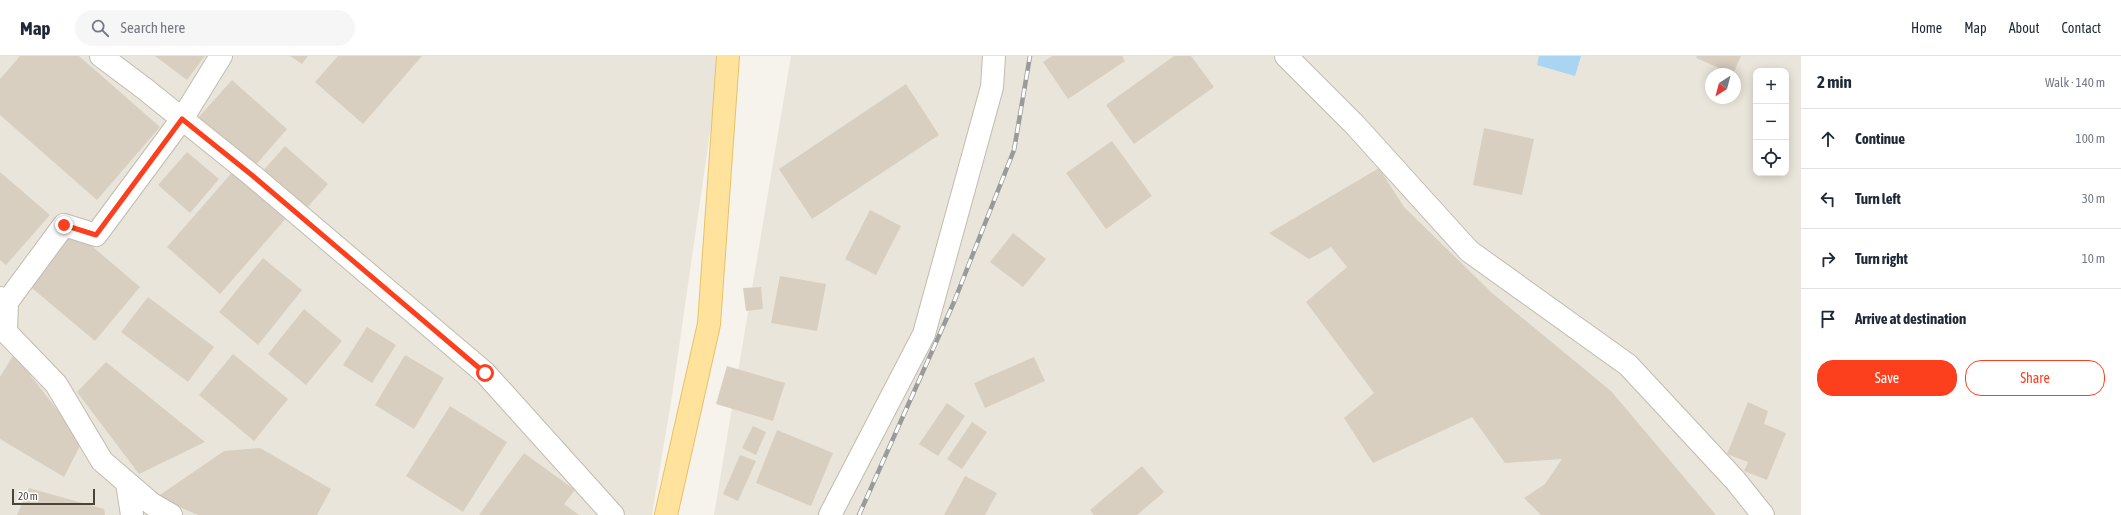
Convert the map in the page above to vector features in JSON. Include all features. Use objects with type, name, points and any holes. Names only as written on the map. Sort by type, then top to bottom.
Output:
[{"type":"main road","points":[[666,515],[709,324],[728,56]]},
{"type":"street","points":[[101,56],[253,176],[485,373],[613,515]]},
{"type":"street","points":[[171,515],[152,504],[102,461],[56,384],[6,332],[4,300],[64,225],[96,235],[182,119],[221,56]]},
{"type":"street","points":[[830,515],[924,334],[992,87],[994,56]]},
{"type":"street","points":[[1286,56],[1355,125],[1469,251],[1628,365],[1730,474],[1763,515]]},
{"type":"street","points":[[127,483],[132,515]]},
{"type":"shaded area","points":[[0,56],[721,56],[672,396],[652,515],[0,515]]},
{"type":"shaded area","points":[[791,56],[1801,56],[1801,515],[714,515]]},
{"type":"water","points":[[1539,56],[1581,56],[1575,76],[1537,65]]},
{"type":"building","points":[[20,56],[79,56],[160,127],[97,200],[0,115],[0,79]]},
{"type":"building","points":[[155,56],[205,56],[187,80]]},
{"type":"building","points":[[290,56],[308,56],[302,64]]},
{"type":"building","points":[[338,56],[422,56],[363,124],[315,82]]},
{"type":"building","points":[[1052,56],[1122,56],[1125,61],[1068,99],[1043,62]]},
{"type":"building","points":[[1174,56],[1191,56],[1214,87],[1134,144],[1106,105]]},
{"type":"building","points":[[1697,56],[1741,56],[1736,68],[1719,68],[1696,58]]},
{"type":"building","points":[[232,80],[287,129],[254,167],[198,118]]},
{"type":"building","points":[[906,84],[939,135],[812,219],[779,169]]},
{"type":"building","points":[[1484,128],[1534,139],[1522,195],[1473,185]]},
{"type":"building","points":[[1112,141],[1152,196],[1106,229],[1066,173]]},
{"type":"building","points":[[285,146],[328,184],[306,209],[263,171]]},
{"type":"building","points":[[187,152],[219,179],[190,213],[158,185]]},
{"type":"building","points":[[1379,168],[1404,207],[1492,293],[1611,391],[1716,515],[1541,515],[1524,498],[1545,484],[1562,459],[1505,463],[1472,417],[1373,463],[1344,418],[1374,393],[1306,302],[1347,267],[1331,247],[1309,259],[1269,233]]},
{"type":"building","points":[[235,169],[288,216],[220,294],[167,247]]},
{"type":"building","points":[[0,172],[50,215],[6,265],[0,260]]},
{"type":"building","points":[[870,210],[901,226],[876,275],[845,259]]},
{"type":"building","points":[[73,230],[140,287],[95,341],[27,284]]},
{"type":"building","points":[[1013,233],[1046,259],[1023,287],[990,262]]},
{"type":"building","points":[[263,258],[302,290],[258,345],[219,312]]},
{"type":"building","points":[[780,276],[826,284],[817,331],[771,323]]},
{"type":"building","points":[[761,287],[763,309],[746,311],[743,288]]},
{"type":"building","points":[[148,297],[214,347],[188,382],[121,332]]},
{"type":"building","points":[[304,309],[342,341],[306,385],[268,354]]},
{"type":"building","points":[[367,327],[396,345],[372,383],[343,365]]},
{"type":"building","points":[[14,354],[82,442],[64,477],[0,439],[0,377]]},
{"type":"building","points":[[233,354],[288,399],[254,441],[199,395]]},
{"type":"building","points":[[405,355],[444,378],[414,429],[375,405]]},
{"type":"building","points":[[1034,357],[1045,381],[985,408],[974,383]]},
{"type":"building","points":[[106,362],[205,442],[139,474],[77,392]]},
{"type":"building","points":[[727,366],[785,383],[773,421],[716,404]]},
{"type":"building","points":[[1748,402],[1768,411],[1764,424],[1786,433],[1767,480],[1744,471],[1748,462],[1727,454]]},
{"type":"building","points":[[947,403],[965,416],[938,456],[919,444]]},
{"type":"building","points":[[450,406],[507,442],[463,512],[406,476]]},
{"type":"building","points":[[972,422],[987,432],[962,469],[947,459]]},
{"type":"building","points":[[753,426],[766,432],[756,455],[742,448]]},
{"type":"building","points":[[777,430],[833,453],[811,506],[756,483]]},
{"type":"building","points":[[260,448],[331,489],[317,515],[198,515],[157,497],[224,451]]},
{"type":"building","points":[[524,453],[575,490],[564,504],[579,515],[479,515]]},
{"type":"building","points":[[740,455],[756,461],[738,501],[723,494]]},
{"type":"building","points":[[1142,466],[1164,492],[1137,515],[1094,515],[1090,510]]},
{"type":"building","points":[[965,476],[997,493],[985,515],[944,515]]},
{"type":"building","points":[[29,488],[104,509],[105,515],[17,515]]},
{"type":"railway","points":[[859,515],[954,302],[1014,150],[1030,56]]},
{"type":"route","points":[[64,225],[96,235],[182,119],[253,176],[485,373]]}]
